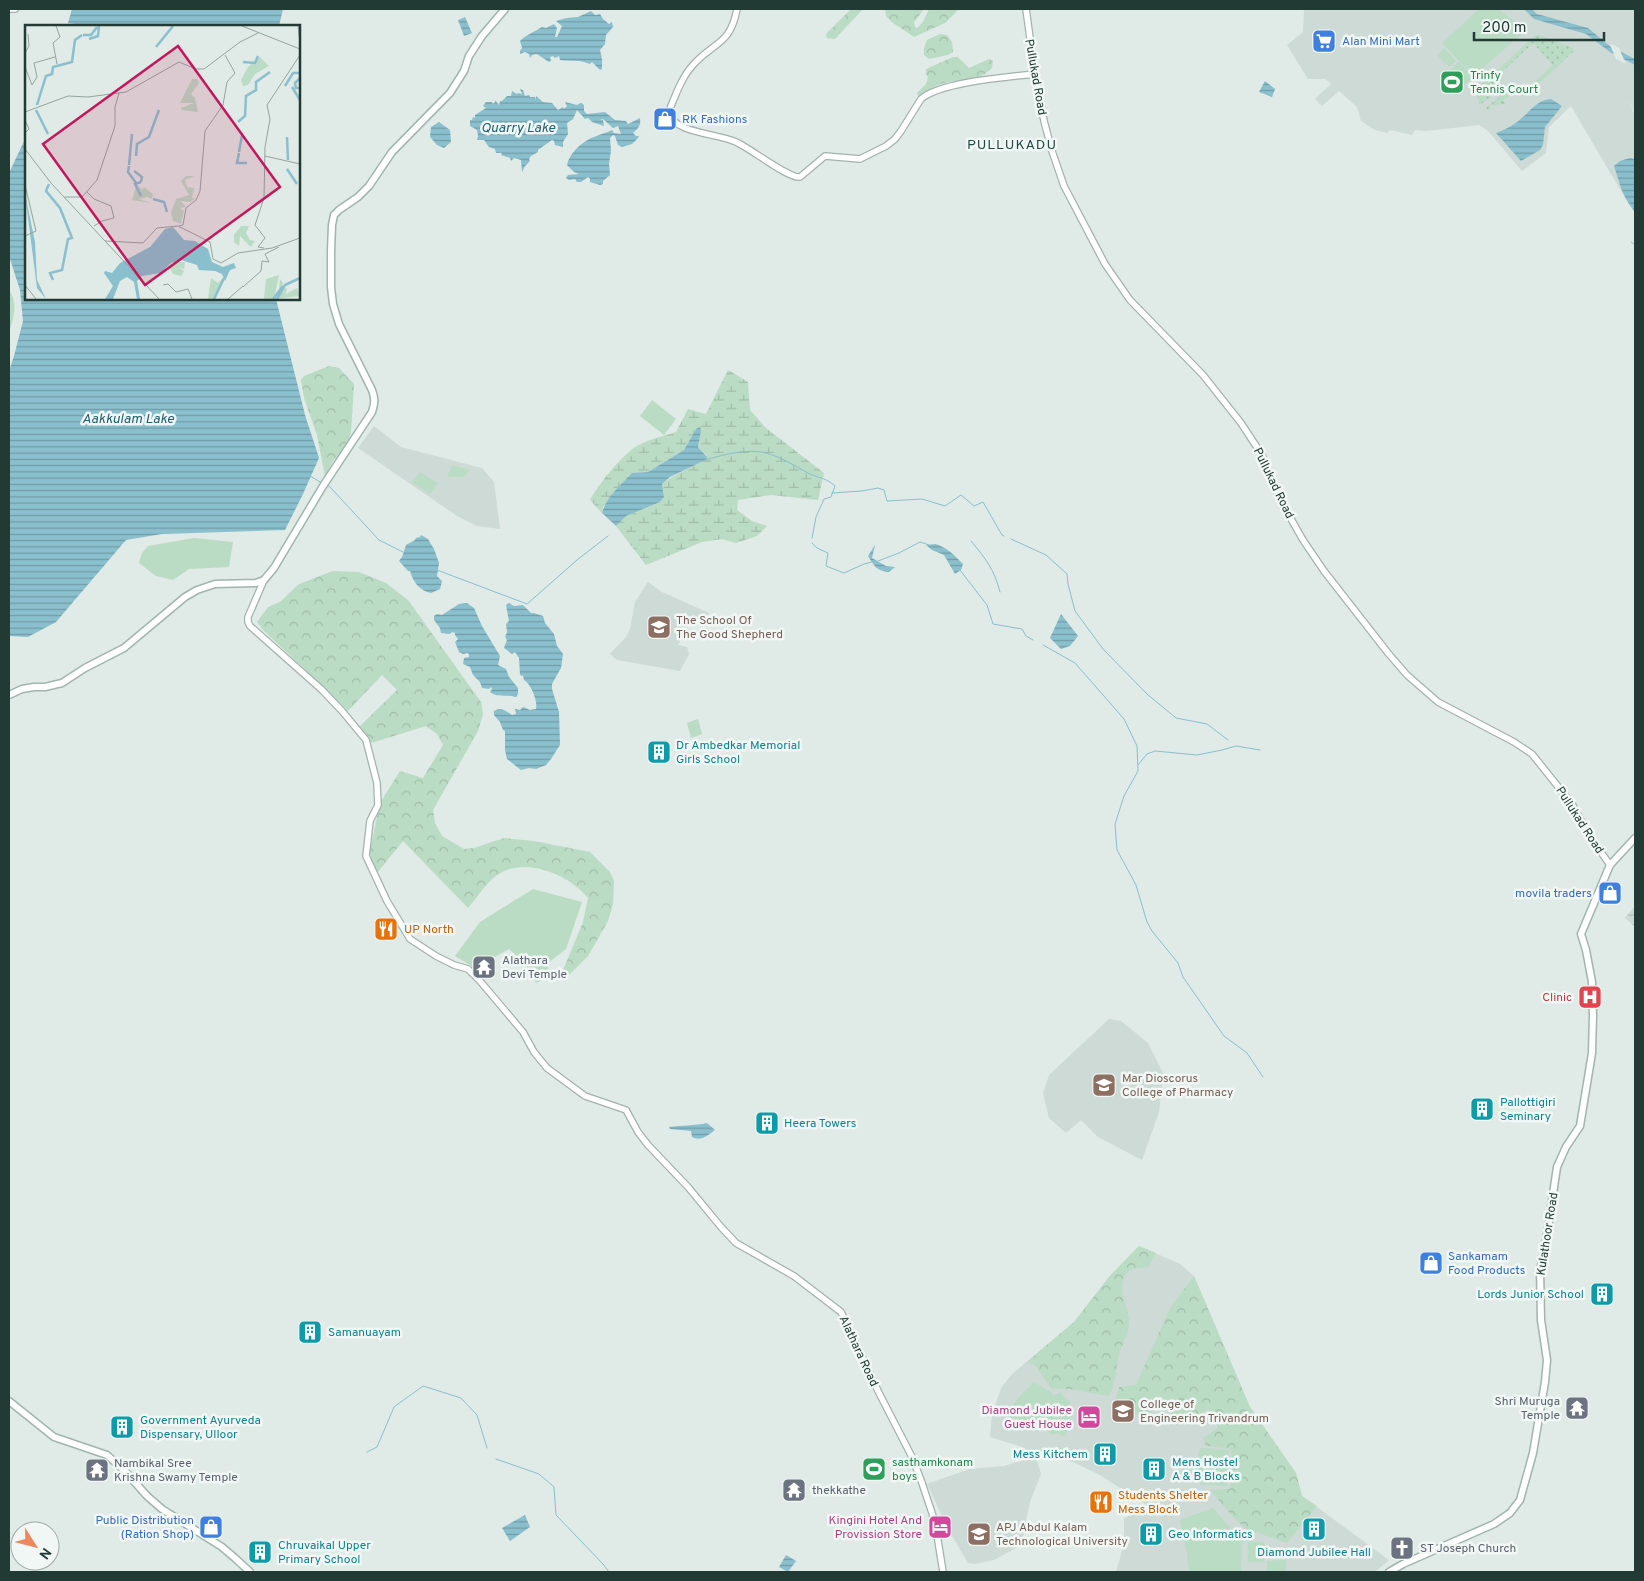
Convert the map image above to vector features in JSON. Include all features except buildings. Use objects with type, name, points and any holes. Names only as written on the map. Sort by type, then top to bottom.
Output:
[{"type":"main road","points":[[9,695],[22,689],[62,683],[85,668],[124,648],[185,596],[197,590],[215,584],[246,584],[264,580],[274,568],[375,404],[375,397],[339,324],[333,304],[331,251],[334,216],[369,186],[392,152],[450,93],[464,71],[469,56],[482,36],[506,9]]},
{"type":"main road","name":"Kulathoor Road","points":[[1389,1572],[1494,1524],[1510,1513],[1520,1500],[1526,1483],[1545,1382],[1547,1360],[1541,1320],[1540,1270],[1544,1255],[1557,1167],[1566,1147],[1580,1126],[1592,1053],[1592,982],[1586,950],[1580,934],[1610,865],[1635,838]]},
{"type":"main road","points":[[9,1401],[54,1437],[107,1456],[124,1470],[147,1496],[162,1509],[227,1551],[250,1572]]},
{"type":"street","points":[[9,9],[15,9]]},
{"type":"street","points":[[737,9],[729,34],[693,64],[685,76],[668,113],[672,121],[677,124],[685,128],[728,138],[796,178],[800,177],[825,156],[860,159],[886,146],[895,140],[921,99],[942,87],[1035,74]]},
{"type":"street","name":"Pullukad Road","points":[[1026,9],[1044,121],[1064,186],[1105,264],[1130,300],[1157,329],[1190,359],[1241,422],[1262,455],[1278,496],[1294,525],[1324,571],[1388,654],[1438,702],[1514,742],[1532,754],[1572,804],[1589,835],[1610,865]]},
{"type":"street","name":"Alathara Road","points":[[264,580],[248,616],[250,626],[321,688],[366,740],[377,783],[378,804],[370,821],[366,856],[387,901],[410,939],[436,956],[468,970],[480,980],[523,1032],[534,1052],[547,1068],[585,1096],[626,1110],[638,1132],[648,1145],[688,1187],[736,1243],[794,1276],[841,1312],[878,1391],[912,1457],[934,1522],[943,1572]]},
{"type":"shaded area","points":[[1304,9],[1635,9],[1635,113],[1627,97],[1635,115],[1635,213],[1571,106],[1549,127],[1546,153],[1522,171],[1488,131],[1479,125],[1426,131],[1415,130],[1412,135],[1390,130],[1387,133],[1375,130],[1361,121],[1357,107],[1339,91],[1322,106],[1315,99],[1331,84],[1326,79],[1308,79],[1287,45],[1303,32]]},
{"type":"shaded area","points":[[374,426],[401,447],[482,468],[494,482],[500,529],[477,526],[457,516],[358,448]]},
{"type":"shaded area","name":"The School Of The Good Shepherd","points":[[648,582],[662,592],[709,613],[703,625],[690,622],[678,645],[687,647],[689,654],[680,671],[617,660],[610,654],[626,637],[630,629],[635,602]]},
{"type":"shaded area","points":[[1635,906],[1635,927],[1625,918]]},
{"type":"shaded area","name":"Mar Dioscorus College of Pharmacy","points":[[1109,1019],[1121,1021],[1148,1043],[1163,1073],[1159,1112],[1142,1160],[1098,1137],[1081,1120],[1066,1133],[1049,1118],[1043,1094],[1049,1075]]},
{"type":"shaded area","name":"College of Engineering Trivandrum","points":[[1139,1246],[1180,1264],[1194,1276],[1250,1407],[1296,1473],[1302,1496],[1389,1560],[1375,1572],[1116,1572],[1124,1544],[1124,1518],[1150,1507],[1098,1474],[1073,1462],[1046,1457],[1036,1458],[1041,1474],[1030,1502],[1021,1545],[994,1560],[974,1564],[968,1563],[948,1529],[927,1484],[970,1469],[1004,1466],[1024,1460],[1025,1448],[990,1437],[992,1415],[1001,1388],[1012,1374],[1074,1322],[1109,1277]]},
{"type":"green space","points":[[851,9],[863,9],[835,39],[827,38],[826,34]]},
{"type":"green space","points":[[885,9],[924,9],[914,22],[917,28],[923,22],[929,9],[959,9],[945,23],[914,37],[893,23],[886,16]]},
{"type":"green space","points":[[1479,9],[1498,9],[1526,30],[1474,76],[1442,43]]},
{"type":"green space","points":[[940,34],[947,35],[952,42],[953,52],[929,59],[924,55],[927,40]]},
{"type":"green space","points":[[1536,35],[1573,48],[1574,51],[1524,97],[1516,90],[1503,100],[1506,104],[1490,106],[1490,110],[1485,109],[1507,90],[1509,92],[1518,84],[1525,91],[1553,65],[1533,43],[1501,73],[1504,76],[1488,93],[1491,97],[1479,104],[1477,93],[1482,84]]},
{"type":"green space","points":[[1444,48],[1456,61],[1449,67],[1437,55]]},
{"type":"green space","points":[[953,57],[958,57],[969,68],[989,59],[993,61],[992,68],[975,78],[941,84],[918,96],[917,93],[926,84],[928,77],[926,69]]},
{"type":"green space","points":[[1459,62],[1473,77],[1454,94],[1440,79]]},
{"type":"green space","points":[[9,290],[14,300],[14,316],[9,332]]},
{"type":"green space","points":[[329,366],[339,368],[354,384],[351,433],[346,446],[333,461],[325,476],[317,435],[304,398],[301,380],[304,376]]},
{"type":"green space","points":[[728,370],[748,382],[750,410],[766,428],[824,473],[818,500],[771,495],[738,500],[737,510],[752,521],[767,526],[757,536],[736,543],[722,539],[702,542],[646,565],[616,526],[626,516],[660,502],[664,497],[662,484],[707,456],[698,447],[701,431],[696,429],[684,450],[648,472],[632,473],[603,507],[602,513],[590,500],[599,486],[626,454],[648,441],[676,432],[688,409],[706,414]]},
{"type":"green space","points":[[652,400],[676,419],[664,435],[640,416]]},
{"type":"green space","points":[[452,465],[470,470],[464,477],[447,477]]},
{"type":"green space","points":[[420,472],[438,483],[430,494],[412,482]]},
{"type":"green space","points":[[194,538],[233,542],[229,567],[189,569],[173,580],[156,576],[139,563],[142,553],[148,546]]},
{"type":"green space","points":[[333,571],[359,572],[386,583],[408,600],[481,702],[483,714],[478,731],[433,810],[435,823],[442,836],[464,849],[474,848],[504,838],[534,841],[590,852],[610,872],[614,881],[613,904],[608,921],[588,956],[565,979],[561,975],[583,922],[588,898],[569,881],[545,870],[532,867],[519,867],[507,870],[492,879],[468,908],[403,841],[377,873],[372,864],[370,850],[380,803],[400,771],[423,778],[443,745],[437,734],[426,726],[371,743],[360,726],[397,690],[382,675],[348,711],[264,631],[257,622],[268,607],[280,602],[299,584]]},
{"type":"green space","points":[[698,719],[702,734],[691,738],[687,723]]},
{"type":"green space","points":[[533,889],[582,902],[566,949],[548,963],[548,977],[536,983],[528,968],[509,949],[475,968],[455,956],[480,922]]},
{"type":"green space","points":[[1139,1246],[1156,1253],[1148,1267],[1131,1270],[1127,1273],[1122,1284],[1129,1326],[1119,1355],[1115,1380],[1109,1396],[1051,1388],[1036,1367],[1028,1361],[1074,1322],[1109,1277]]},
{"type":"green space","points":[[1194,1276],[1250,1407],[1296,1473],[1302,1496],[1317,1506],[1287,1543],[1245,1528],[1210,1490],[1230,1489],[1231,1449],[1206,1446],[1203,1438],[1218,1428],[1208,1409],[1187,1422],[1172,1416],[1164,1403],[1152,1410],[1150,1418],[1113,1407],[1119,1387],[1136,1385],[1170,1308]]},
{"type":"green space","points":[[1034,1382],[1051,1392],[1053,1396],[1061,1392],[1070,1401],[1069,1415],[1072,1417],[1068,1419],[1059,1418],[1070,1423],[1065,1436],[1051,1434],[1030,1420],[1015,1421],[1006,1416],[1015,1402]]},
{"type":"green space","points":[[1200,1448],[1229,1450],[1227,1486],[1200,1484],[1195,1473]]},
{"type":"green space","points":[[1213,1508],[1237,1535],[1242,1538],[1241,1572],[1189,1572],[1180,1520]]},
{"type":"green space","points":[[1248,1542],[1264,1542],[1264,1562],[1248,1562]]},
{"type":"green space","points":[[1286,1560],[1286,1572],[1267,1572],[1267,1561]]},
{"type":"water","points":[[72,9],[283,9],[279,25],[83,25],[68,23]]},
{"type":"water","points":[[1524,9],[1532,9],[1537,14],[1588,28],[1611,47],[1635,59],[1635,65],[1610,52],[1586,34],[1534,19]]},
{"type":"water","points":[[591,11],[595,15],[600,14],[609,24],[612,22],[613,27],[606,35],[605,44],[600,50],[602,69],[600,70],[592,62],[590,64],[560,60],[559,56],[555,58],[553,56],[550,57],[551,61],[549,62],[537,54],[532,55],[530,58],[529,54],[525,52],[520,54],[522,48],[520,41],[527,35],[542,27],[546,28],[554,24],[557,28],[555,37],[557,37],[562,26],[556,21],[578,17]]},
{"type":"water","points":[[465,17],[472,33],[464,36],[458,20]]},
{"type":"water","points":[[1265,81],[1275,89],[1272,97],[1259,92]]},
{"type":"water","name":"Quarry Lake","points":[[520,89],[523,90],[525,96],[535,97],[536,100],[536,96],[543,102],[552,103],[558,110],[563,107],[564,109],[567,106],[565,102],[577,105],[581,103],[584,105],[584,111],[587,114],[605,112],[615,120],[626,121],[628,124],[640,118],[639,126],[633,133],[639,136],[632,144],[622,147],[618,145],[615,136],[613,135],[610,138],[610,175],[603,181],[603,184],[590,182],[588,177],[581,182],[577,182],[575,179],[569,180],[566,178],[568,175],[579,174],[567,165],[571,156],[581,144],[612,130],[614,133],[621,134],[618,126],[613,128],[603,119],[600,120],[603,120],[604,126],[592,122],[588,118],[585,119],[577,110],[573,119],[567,123],[568,134],[563,142],[563,147],[555,145],[552,140],[531,156],[530,161],[522,172],[521,160],[514,158],[511,161],[510,158],[501,155],[502,153],[496,153],[495,149],[489,147],[484,140],[477,140],[477,130],[470,126],[470,120],[486,108],[483,106],[486,102],[492,102],[493,104],[495,100],[499,105],[500,101],[507,96],[511,96],[512,91],[522,94]]},
{"type":"water","points":[[1551,99],[1562,106],[1545,127],[1543,145],[1540,150],[1521,161],[1496,133],[1515,124],[1539,103]]},
{"type":"water","points":[[439,122],[450,130],[451,142],[444,148],[437,145],[430,137],[431,127]]},
{"type":"water","name":"Aakkulam Lake","points":[[25,139],[25,300],[276,300],[305,415],[319,458],[285,530],[162,534],[126,540],[56,622],[28,637],[9,636],[9,371],[23,321],[20,290],[9,256],[9,173]]},
{"type":"water","points":[[1630,158],[1635,159],[1635,212],[1624,195],[1614,166],[1620,161]]},
{"type":"water","points":[[700,427],[698,447],[707,457],[705,460],[670,477],[662,484],[664,497],[660,502],[626,516],[616,526],[602,513],[610,496],[632,473],[648,472],[684,450],[696,429]]},
{"type":"water","points":[[421,535],[428,539],[439,563],[437,576],[442,581],[440,589],[431,593],[423,590],[418,585],[410,571],[399,561],[406,545]]},
{"type":"water","points":[[935,544],[947,549],[963,564],[961,570],[955,574],[944,555],[926,545]]},
{"type":"water","points":[[875,545],[872,558],[886,566],[895,567],[889,572],[876,567],[868,556]]},
{"type":"water","points":[[467,603],[474,608],[482,626],[500,656],[498,665],[506,669],[509,677],[518,688],[516,697],[493,694],[490,692],[491,687],[489,689],[482,688],[470,667],[463,664],[464,658],[469,657],[469,655],[468,653],[463,654],[459,652],[455,642],[458,639],[455,633],[441,633],[434,620],[434,616],[437,614],[442,615],[459,604]]},
{"type":"water","points":[[509,603],[514,606],[523,605],[531,613],[543,616],[545,623],[554,634],[557,646],[563,654],[561,668],[552,684],[559,712],[560,745],[546,765],[536,769],[521,770],[507,759],[505,731],[494,715],[494,711],[499,709],[512,715],[516,714],[515,709],[520,710],[523,707],[530,710],[536,709],[533,693],[523,676],[520,675],[519,658],[515,652],[512,654],[504,648],[507,640],[505,637],[507,632],[506,624],[509,621],[506,605]]},
{"type":"water","points":[[1061,614],[1078,636],[1070,646],[1061,649],[1050,638]]},
{"type":"water","points":[[707,1123],[715,1130],[698,1139],[692,1137],[691,1131],[670,1129],[669,1127],[697,1125]]},
{"type":"water","points":[[525,1515],[530,1527],[510,1541],[502,1528]]},
{"type":"water","points":[[786,1555],[796,1561],[788,1572],[779,1567]]},
{"type":"pier","points":[[1612,44],[1619,48],[1626,64],[1616,59],[1610,45]]},
{"type":"waterway","points":[[1631,242],[1635,245]]},
{"type":"waterway","points":[[705,460],[751,451],[766,453],[831,483],[835,486],[831,497],[824,499],[816,517],[812,538]]},
{"type":"waterway","points":[[310,476],[322,483]]},
{"type":"waterway","points":[[326,484],[379,540],[403,552]]},
{"type":"waterway","points":[[832,493],[878,488],[884,490],[887,501],[922,499],[945,506],[961,495],[974,506],[983,502],[1004,536]]},
{"type":"waterway","points":[[437,570],[527,604],[577,560],[608,536]]},
{"type":"waterway","points":[[1011,539],[1046,555],[1067,574],[1075,611],[1103,649],[1147,694],[1176,718],[1207,724],[1228,740]]},
{"type":"waterway","points":[[971,541],[989,565],[1000,592]]},
{"type":"waterway","points":[[878,561],[920,542],[929,545]]},
{"type":"waterway","points":[[812,543],[817,548],[828,553],[826,566],[844,573],[872,562]]},
{"type":"waterway","points":[[960,570],[987,605],[993,624],[1022,629],[1026,636],[1033,640]]},
{"type":"waterway","points":[[1043,645],[1075,663],[1124,719],[1137,746],[1138,771],[1124,796],[1115,824],[1117,850],[1136,885],[1147,922],[1152,931],[1178,963],[1183,977],[1224,1036],[1247,1053],[1263,1077]]},
{"type":"waterway","points":[[1138,765],[1147,754],[1155,751],[1197,755],[1236,746],[1260,750]]},
{"type":"waterway","points":[[367,1452],[377,1447],[394,1407],[423,1386],[461,1398],[477,1415],[487,1448]]},
{"type":"waterway","points":[[496,1459],[539,1474],[554,1487],[556,1515],[609,1572]]},
{"type":"place","name":"Alan Mini Mart","points":[[1324,41]]},
{"type":"place","name":"Trinfy Tennis Court","points":[[1452,82]]},
{"type":"place","name":"RK Fashions","points":[[665,119]]},
{"type":"place","name":"The School Of The Good Shepherd","points":[[659,627]]},
{"type":"place","name":"Dr Ambedkar Memorial Girls School","points":[[659,752]]},
{"type":"place","name":"movila traders","points":[[1610,893]]},
{"type":"place","name":"UP North","points":[[386,929]]},
{"type":"place","name":"Alathara Devi Temple","points":[[484,967]]},
{"type":"place","name":"Clinic","points":[[1590,997]]},
{"type":"place","name":"Mar Dioscorus College of Pharmacy","points":[[1104,1085]]},
{"type":"place","name":"Pallottigiri Seminary","points":[[1482,1109]]},
{"type":"place","name":"Heera Towers","points":[[767,1123]]},
{"type":"place","name":"Sankamam Food Products","points":[[1431,1263]]},
{"type":"place","name":"Lords Junior School","points":[[1602,1294]]},
{"type":"place","name":"Samanuayam","points":[[310,1332]]},
{"type":"place","name":"Shri Muruga Temple","points":[[1577,1408]]},
{"type":"place","name":"College of Engineering Trivandrum","points":[[1123,1411]]},
{"type":"place","name":"Diamond Jubilee Guest House","points":[[1089,1417]]},
{"type":"place","name":"Government Ayurveda Dispensary, Ulloor","points":[[122,1427]]},
{"type":"place","name":"Mess Kitchem","points":[[1105,1454]]},
{"type":"place","name":"sasthamkonam boys","points":[[874,1469]]},
{"type":"place","name":"Mens Hostel A & B Blocks","points":[[1154,1469]]},
{"type":"place","name":"Nambikal Sree Krishna Swamy Temple","points":[[97,1470]]},
{"type":"place","name":"thekkathe","points":[[794,1490]]},
{"type":"place","name":"Students Shelter Mess Block","points":[[1101,1502]]},
{"type":"place","name":"Public Distribution (Ration Shop)","points":[[211,1527]]},
{"type":"place","name":"Kingini Hotel And Provission Store","points":[[940,1527]]},
{"type":"place","name":"Diamond Jubilee Hall","points":[[1314,1529]]},
{"type":"place","name":"APJ Abdul Kalam Technological University","points":[[979,1534]]},
{"type":"place","name":"Geo Informatics","points":[[1151,1534]]},
{"type":"place","name":"ST Joseph Church","points":[[1402,1548]]},
{"type":"place","name":"Chruvaikal Upper Primary School","points":[[260,1552]]},
{"type":"district","name":"PULLUKADU","points":[[1012,144]]}]
